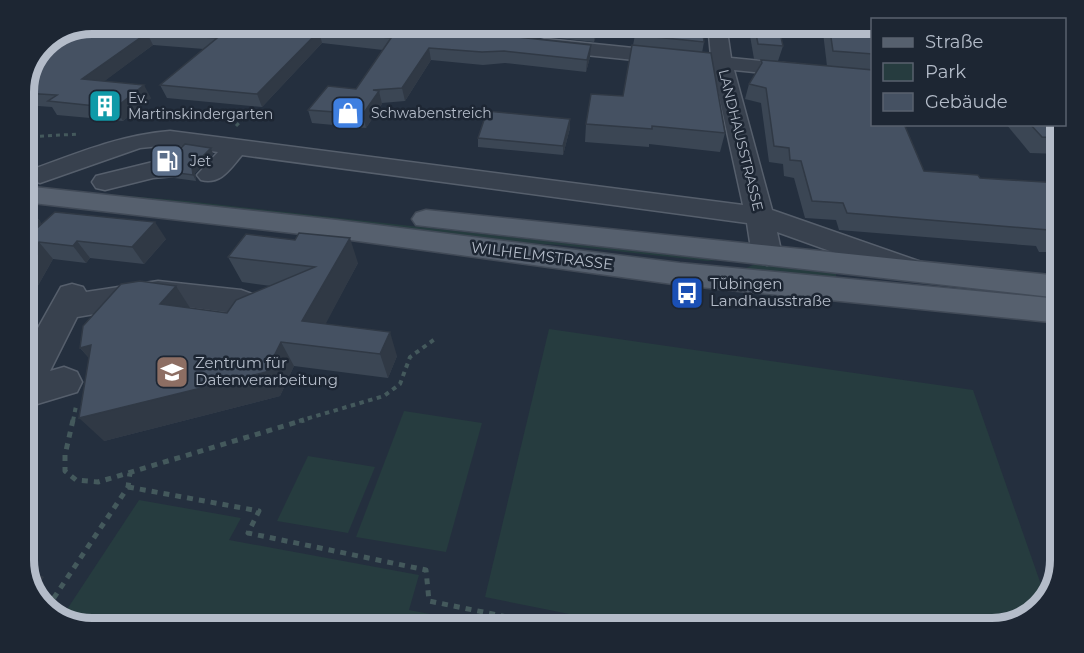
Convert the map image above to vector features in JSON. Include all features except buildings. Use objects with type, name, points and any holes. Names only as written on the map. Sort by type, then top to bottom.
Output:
[{"type":"main road","name":"WILHELMSTRASSE","points":[[35,181],[213,182],[766,255],[844,277],[1049,309]]},
{"type":"main road","name":"WILHELMSTRASSE","points":[[35,182],[314,226],[680,274],[844,277],[920,273],[1049,286]]},
{"type":"main road","points":[[680,274],[718,269],[766,255]]},
{"type":"street","points":[[517,34],[722,64],[871,78]]},
{"type":"street","name":"LANDHAUSSTRASSE","points":[[718,34],[722,64],[761,216],[766,255]]},
{"type":"street","name":"WILHELMSTRASSE","points":[[35,179],[138,141],[170,138],[761,216],[920,273]]},
{"type":"street","points":[[213,182],[237,146]]},
{"type":"street","points":[[105,182],[153,170],[165,171]]},
{"type":"street","points":[[35,366],[69,301],[158,292],[241,302]]},
{"type":"street","points":[[35,390],[64,382]]},
{"type":"path","points":[[64,382],[79,390],[65,455],[65,471],[76,480],[98,482],[384,396],[400,384],[410,357],[435,339]]},
{"type":"path","points":[[52,601],[128,487],[130,473]]},
{"type":"path","points":[[128,487],[259,511],[248,533],[426,570],[429,601],[512,618]]},
{"type":"green space","points":[[35,188],[187,201],[718,260],[707,261],[561,245],[475,240],[289,215]]},
{"type":"green space","points":[[761,262],[836,270],[836,282],[738,271]]},
{"type":"green space","points":[[549,329],[973,390],[1042,588],[1020,611],[999,618],[589,618],[485,597]]},
{"type":"green space","points":[[404,411],[482,423],[446,552],[356,537]]},
{"type":"green space","points":[[308,456],[375,467],[348,533],[277,521]]},
{"type":"green space","points":[[139,500],[241,518],[229,540],[419,575],[409,610],[451,618],[85,618],[66,612]]},
{"type":"place","name":"Ev. Martinskindergarten","points":[[105,106]]},
{"type":"place","name":"Schwabenstreich","points":[[348,113]]},
{"type":"place","name":"Jet","points":[[167,161]]},
{"type":"place","name":"Tübingen Landhausstraße","points":[[687,293]]},
{"type":"place","name":"Zentrum für Datenverarbeitung","points":[[172,372]]}]
